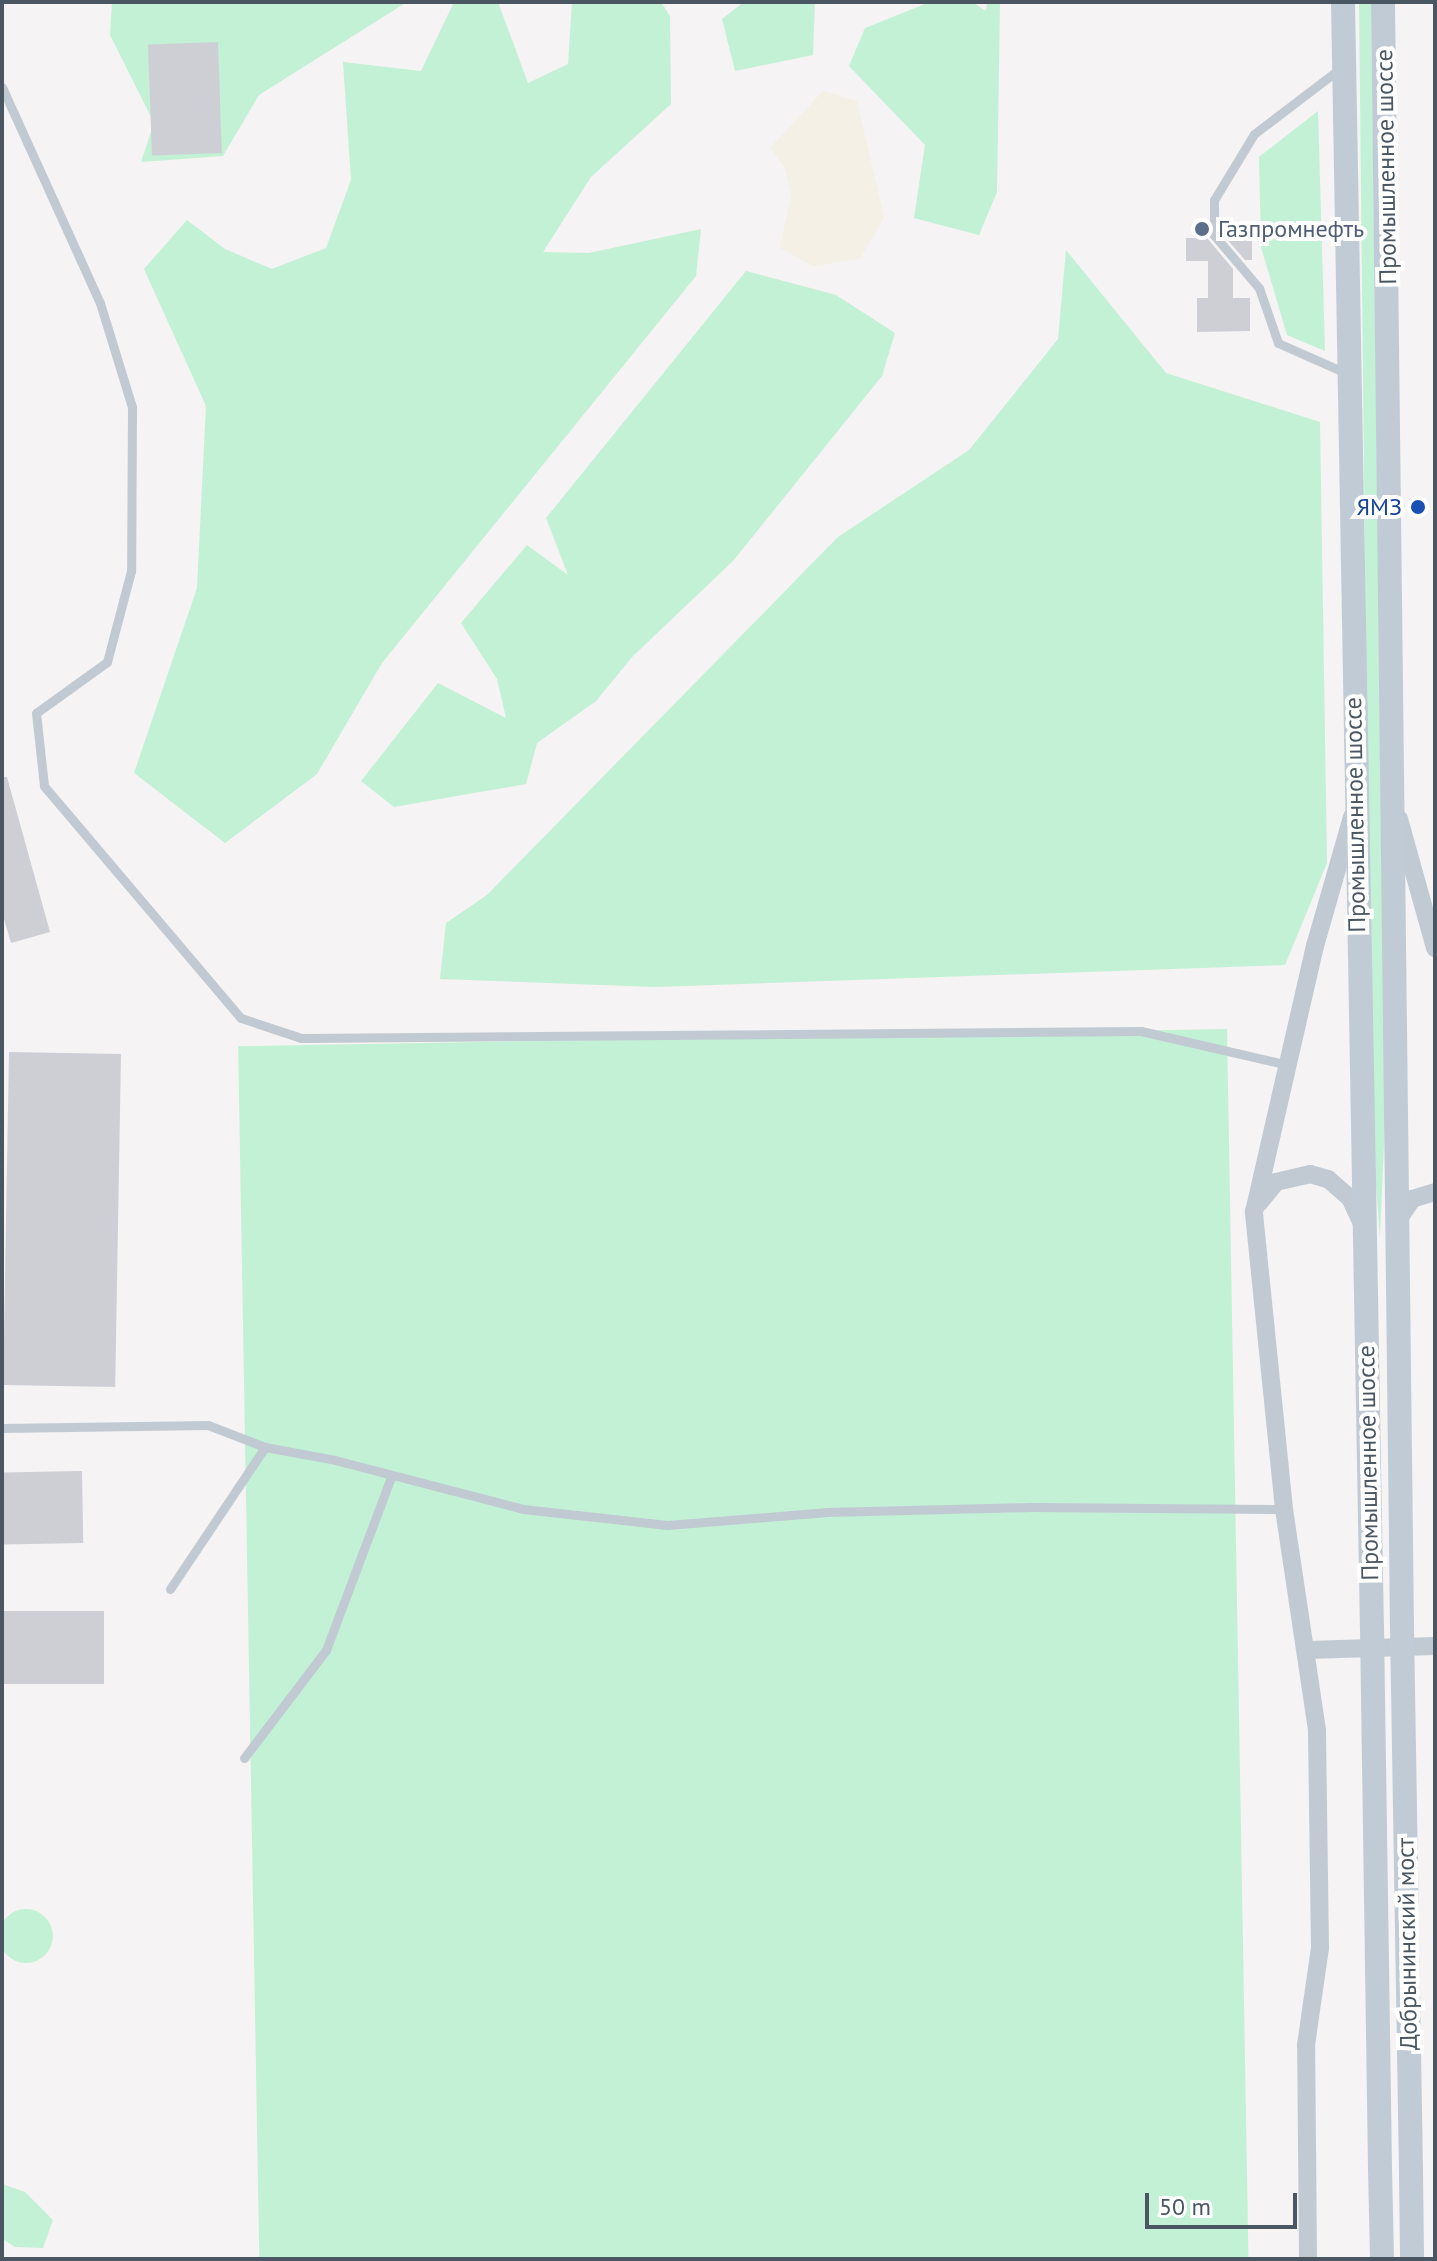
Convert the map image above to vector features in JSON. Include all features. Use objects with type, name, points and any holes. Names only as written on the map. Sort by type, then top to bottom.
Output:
[{"type":"main road","name":"Промышленное шоссе","points":[[1343,2],[1354,810],[1372,1628]]},
{"type":"main road","name":"Промышленное шоссе","points":[[1383,2],[1395,806],[1396,1223],[1402,1628]]},
{"type":"main road","name":"Добрынинский мост","points":[[1372,1628],[1382,2259]]},
{"type":"main road","name":"Добрынинский мост","points":[[1402,1628],[1412,2259]]},
{"type":"street","points":[[1395,806],[1435,948]]},
{"type":"street","points":[[1308,2259],[1306,2045],[1320,1948],[1317,1730],[1308,1650],[1284,1509],[1254,1212],[1288,1065],[1354,810]]},
{"type":"street","points":[[1254,1212],[1262,1194],[1276,1182],[1310,1174],[1328,1179],[1350,1198],[1362,1226]]},
{"type":"street","points":[[1396,1223],[1412,1199],[1435,1192]]},
{"type":"street","points":[[1308,1650],[1435,1646]]},
{"type":"lane","points":[[1344,64],[1254,134],[1214,200],[1214,235],[1259,288],[1278,343],[1348,374]]},
{"type":"lane","points":[[2,87],[100,303],[132,407],[131,571],[107,662],[36,713],[44,786],[241,1018],[301,1038],[1141,1031],[1288,1065]]},
{"type":"lane","points":[[2,1428],[208,1425],[265,1447],[523,1509],[667,1525],[922,1510],[1284,1509]]},
{"type":"lane","points":[[170,1589],[265,1447]]},
{"type":"lane","points":[[244,1758],[326,1650],[391,1477]]},
{"type":"green space","points":[[112,2],[407,2],[259,95],[223,156],[141,162],[154,123],[110,35]]},
{"type":"green space","points":[[454,2],[498,2],[528,83],[568,64],[572,2],[661,2],[670,16],[671,104],[591,177],[543,252],[589,253],[701,229],[696,276],[382,663],[317,774],[225,843],[134,773],[197,588],[206,406],[144,269],[187,220],[225,249],[272,269],[326,248],[351,180],[343,62],[421,71]]},
{"type":"green space","points":[[744,2],[815,2],[813,55],[735,71],[722,19]]},
{"type":"green space","points":[[930,2],[972,2],[986,11],[987,2],[1000,2],[997,192],[979,235],[914,218],[925,145],[849,66],[865,28]]},
{"type":"green space","points":[[1359,2],[1371,2],[1385,1122],[1380,1237],[1371,1123]]},
{"type":"green space","points":[[1318,111],[1325,351],[1287,335],[1261,247],[1259,157]]},
{"type":"green space","points":[[1066,250],[1166,373],[1320,422],[1327,863],[1285,965],[655,987],[440,979],[446,923],[487,895],[838,537],[969,450],[1058,339]]},
{"type":"green space","points":[[746,271],[836,295],[895,333],[882,376],[733,561],[633,656],[596,701],[537,743],[526,784],[394,807],[361,781],[438,683],[506,718],[497,679],[461,623],[527,545],[568,575],[546,518]]},
{"type":"green space","points":[[1227,1029],[1248,2259],[259,2259],[238,1046]]},
{"type":"green space","points":[[26,1909],[45,1917],[53,1936],[45,1955],[26,1963],[7,1955],[-1,1936],[7,1917]]},
{"type":"green space","points":[[2,2184],[25,2192],[53,2220],[43,2248],[15,2247],[2,2239]]},
{"type":"sand","points":[[823,91],[857,101],[884,217],[860,259],[813,266],[780,248],[791,194],[784,166],[770,148]]},
{"type":"building","points":[[218,42],[222,153],[152,155],[148,44]]},
{"type":"building","points":[[1186,238],[1207,238],[1233,269],[1233,298],[1250,298],[1250,331],[1197,332],[1197,298],[1208,298],[1208,261],[1186,261]]},
{"type":"building","points":[[1226,238],[1252,238],[1252,260],[1245,260]]},
{"type":"building","points":[[2,777],[7,777],[50,932],[11,943],[2,912]]},
{"type":"building","points":[[9,1052],[121,1054],[115,1387],[3,1385]]},
{"type":"building","points":[[82,1471],[83,1543],[3,1544],[2,1472]]},
{"type":"building","points":[[2,1611],[104,1611],[104,1684],[2,1684]]},
{"type":"place","name":"Газпромнефть","points":[[1202,229]]},
{"type":"place","name":"ЯМЗ","points":[[1418,507]]}]
